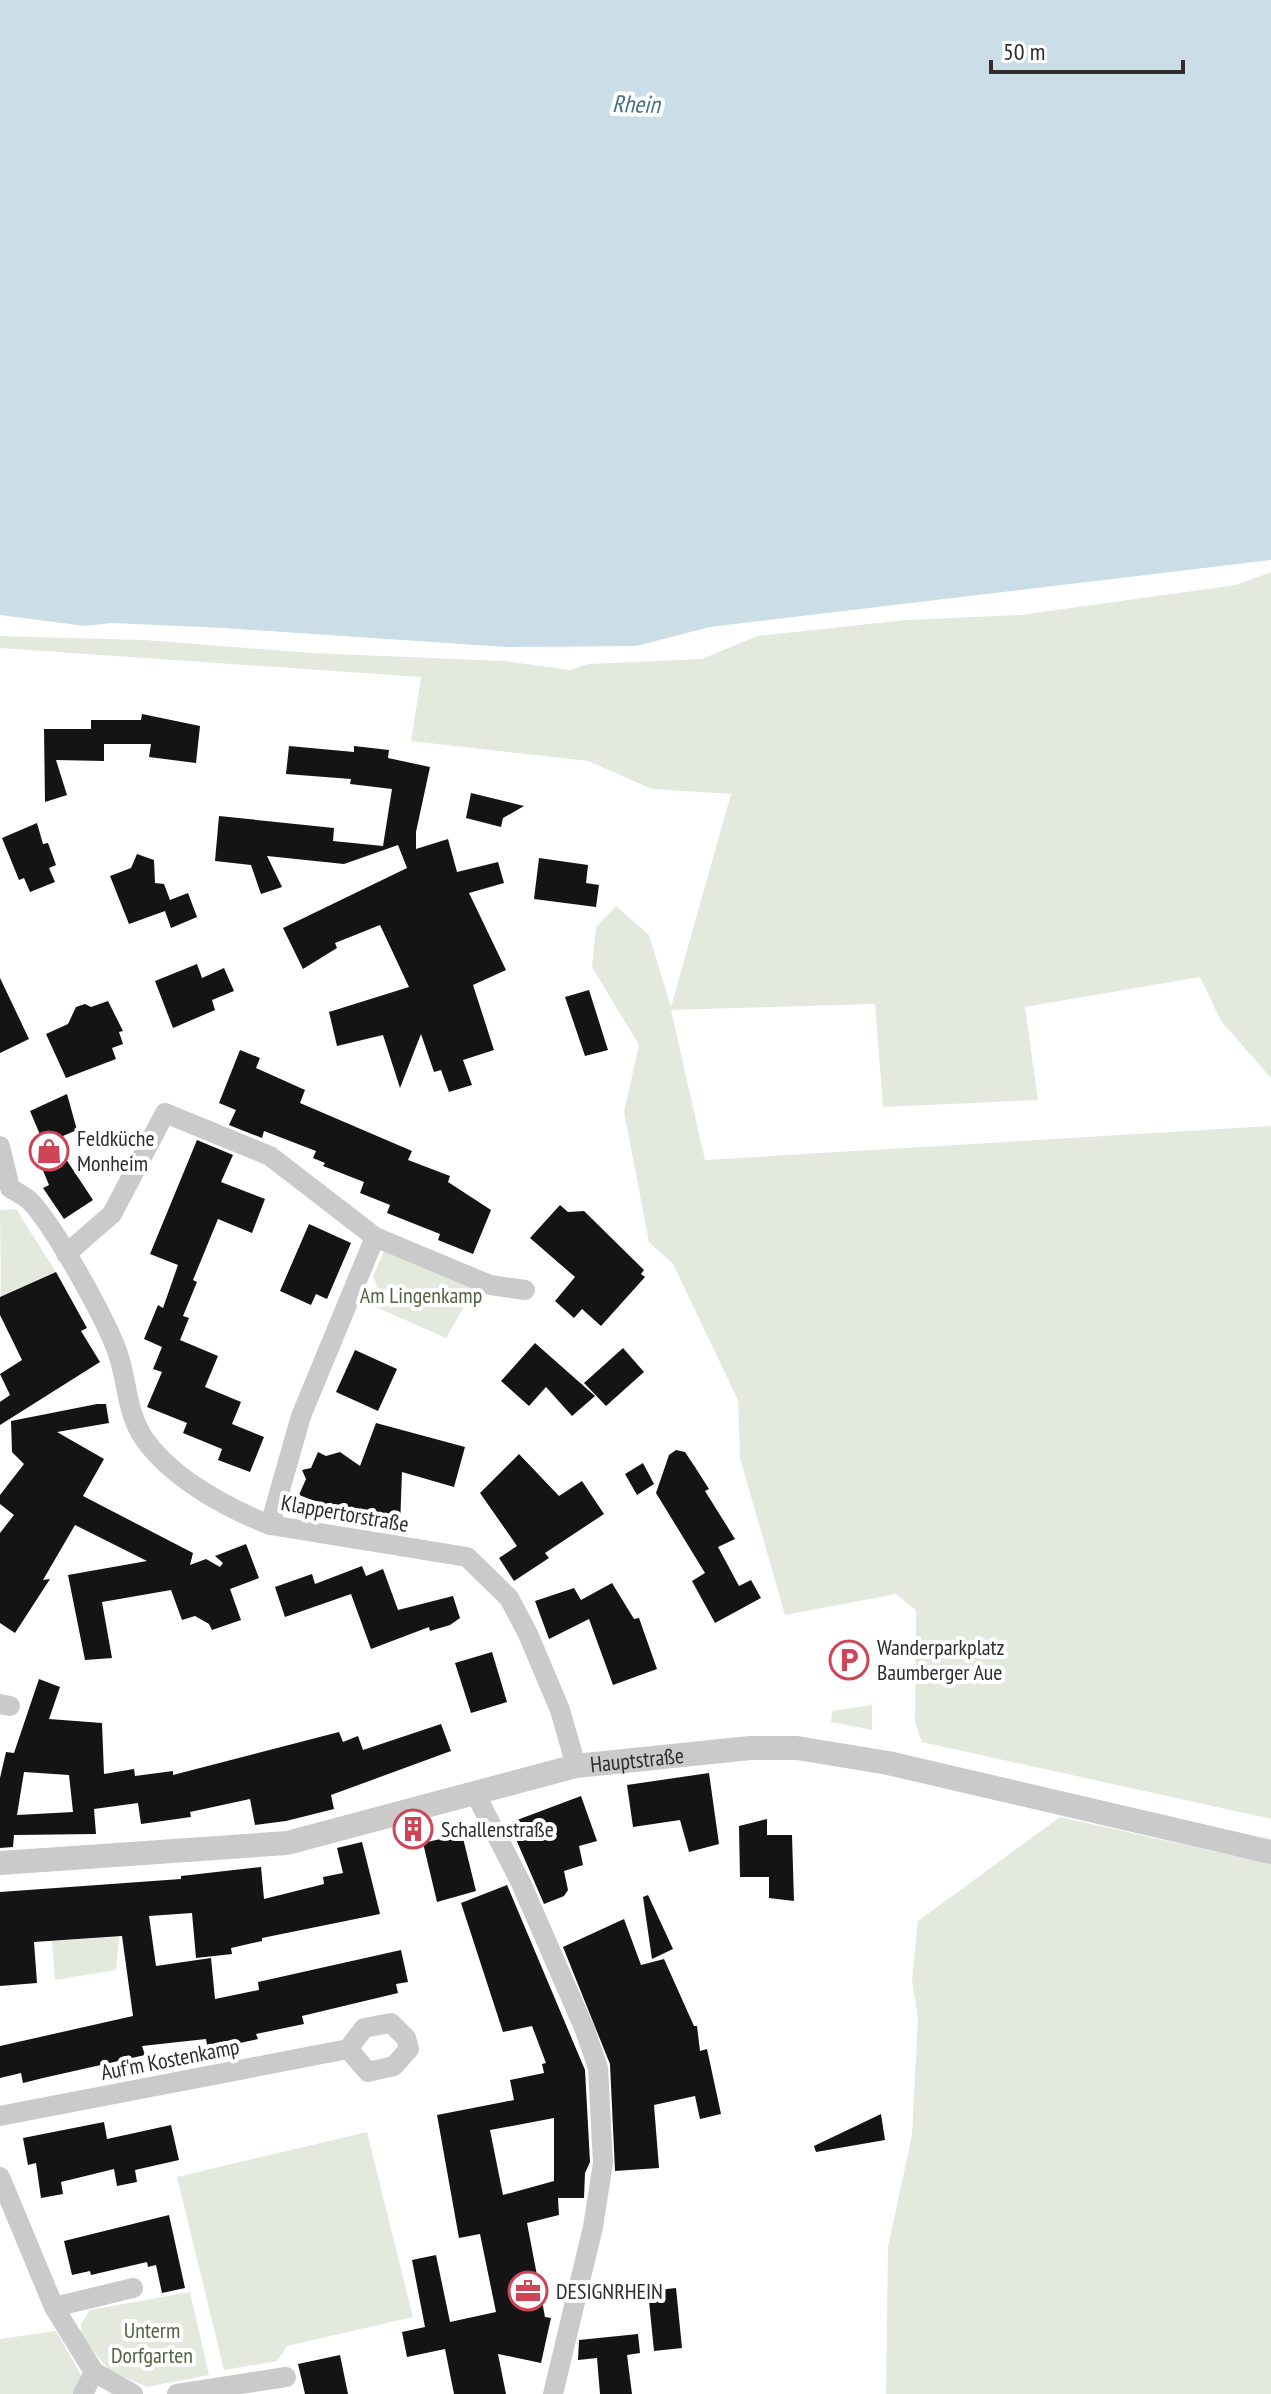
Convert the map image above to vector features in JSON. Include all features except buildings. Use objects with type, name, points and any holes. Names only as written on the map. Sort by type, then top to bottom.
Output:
[{"type":"street","points":[[66,1254],[112,1214],[165,1113],[270,1156],[375,1237],[490,1285],[525,1290]]},
{"type":"street","name":"Klappertorstraße","points":[[0,1146],[5,1189],[29,1200],[66,1254],[117,1349],[125,1396],[145,1440],[197,1486],[243,1514],[270,1525],[467,1557],[494,1579],[522,1622],[560,1710],[576,1766]]},
{"type":"street","points":[[270,1525],[301,1416],[375,1237]]},
{"type":"street","name":"Hauptstraße","points":[[0,1863],[287,1843],[576,1766],[676,1753],[797,1748],[888,1763],[1271,1852]]},
{"type":"street","points":[[475,1793],[521,1883],[585,2030],[598,2068],[603,2163],[593,2227],[553,2394]]},
{"type":"street","name":"Auf'm Kostenkamp","points":[[1,2122],[348,2049]]},
{"type":"street","points":[[0,2177],[54,2307],[94,2372],[133,2394]]},
{"type":"street","points":[[54,2307],[133,2288]]},
{"type":"street","points":[[83,2394],[94,2372]]},
{"type":"street","points":[[177,2394],[286,2377]]},
{"type":"green space","points":[[1271,572],[1271,1078],[1221,1021],[1200,977],[1025,1007],[1038,1100],[883,1107],[875,1004],[671,1010],[705,1160],[1271,1126],[1271,1819],[922,1742],[915,1723],[916,1610],[896,1594],[785,1615],[740,1458],[738,1400],[673,1264],[649,1242],[624,1112],[639,1045],[592,967],[596,927],[616,906],[649,935],[671,1007],[731,794],[652,789],[588,761],[411,741],[421,677],[0,648],[0,636],[145,640],[311,653],[505,661],[570,670],[588,664],[702,659],[757,636],[906,620],[1020,615],[1236,585]]},
{"type":"green space","points":[[16,1209],[56,1272],[1,1296],[0,1210]]},
{"type":"green space","name":"Am Lingenkamp","points":[[385,1249],[476,1286],[446,1338],[369,1304],[377,1286],[373,1276]]},
{"type":"green space","points":[[872,1705],[872,1730],[831,1722],[832,1711]]},
{"type":"green space","points":[[1060,1817],[1271,1864],[1271,2394],[886,2394],[888,2247],[912,2135],[918,2018],[912,1981],[918,1921]]},
{"type":"green space","points":[[119,1937],[116,1970],[55,1980],[52,1941]]},
{"type":"green space","points":[[367,2132],[413,2317],[287,2346],[277,2361],[224,2370],[177,2177]]},
{"type":"green space","name":"Unterm Dorfgarten","points":[[190,2292],[209,2375],[147,2387],[110,2371],[82,2338],[81,2324],[90,2310]]},
{"type":"green space","points":[[56,2331],[81,2375],[75,2394],[0,2394],[0,2339]]},
{"type":"water","name":"Rhein","points":[[0,0],[1271,0],[1271,560],[710,627],[636,646],[506,647],[224,628],[112,623],[85,626],[0,615]]},
{"type":"place","name":"Feldküche Monheim","points":[[49,1151]]},
{"type":"place","name":"Wanderparkplatz Baumberger Aue","points":[[849,1660]]},
{"type":"place","name":"Schallenstraße","points":[[413,1829]]},
{"type":"place","name":"DESIGNRHEIN","points":[[528,2291]]}]
